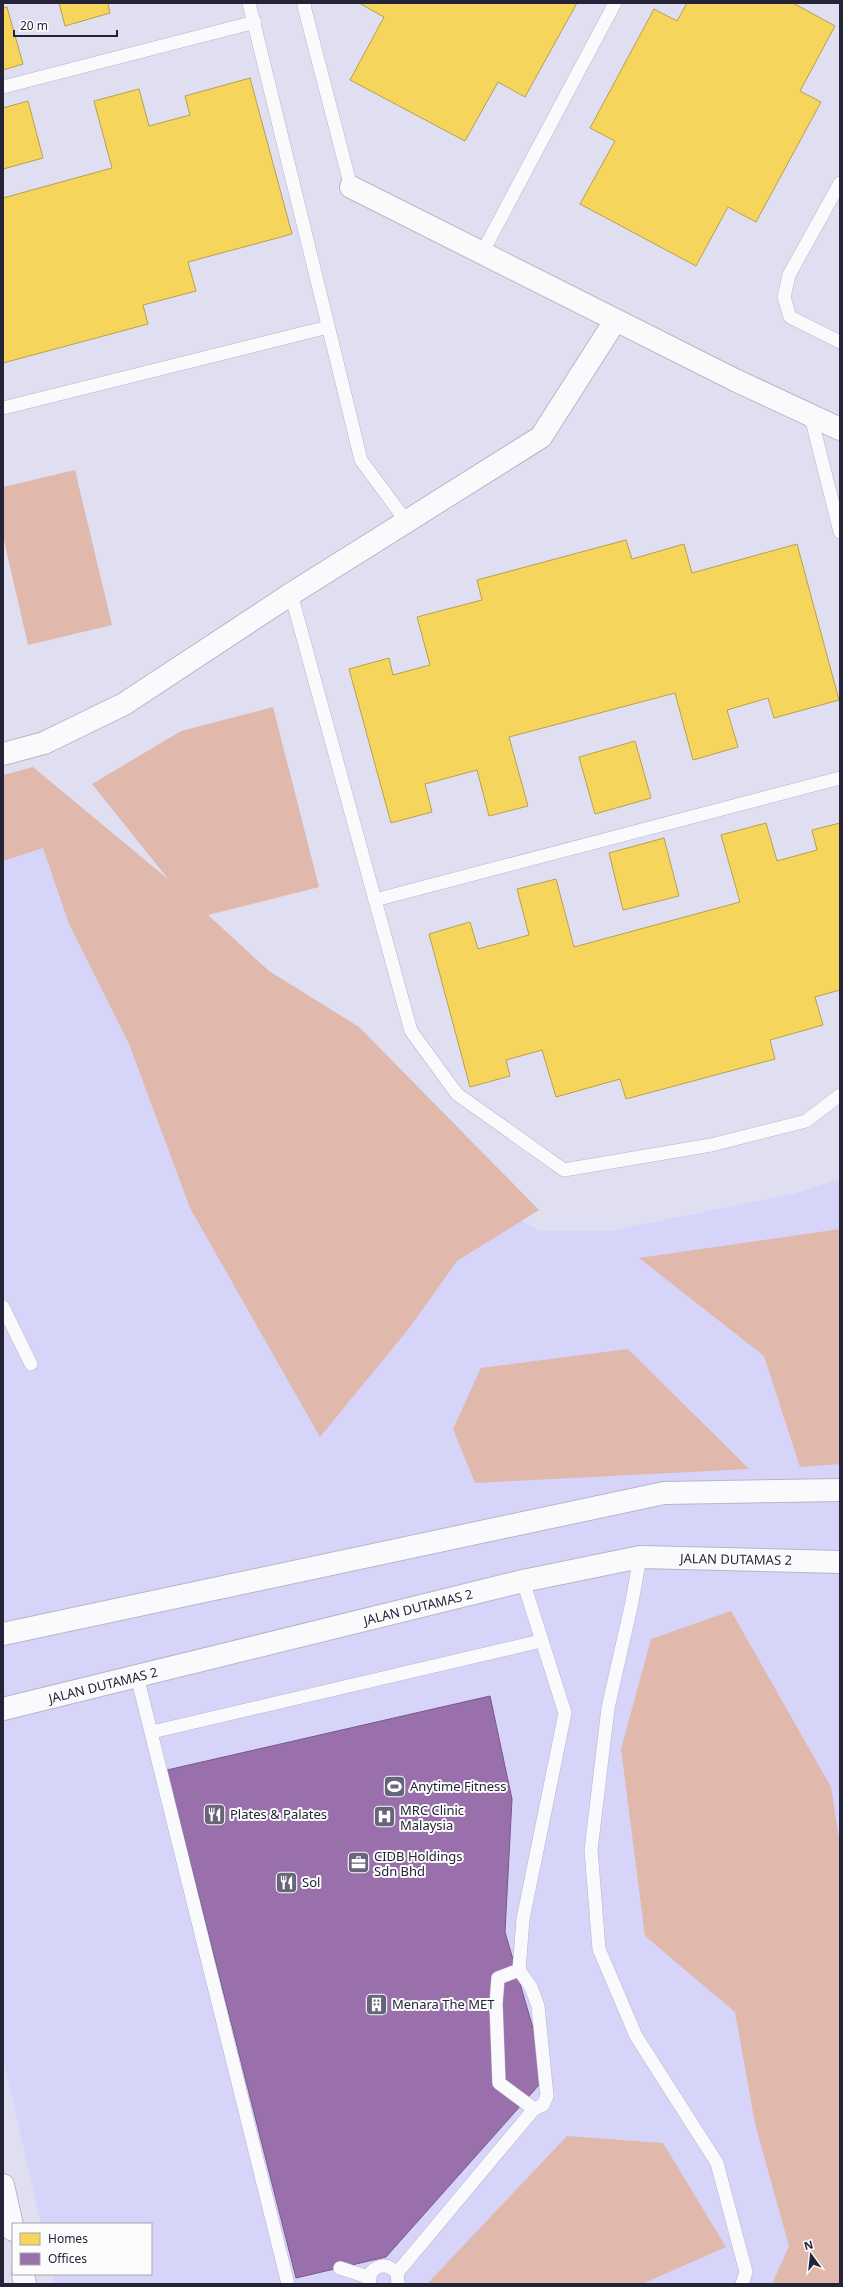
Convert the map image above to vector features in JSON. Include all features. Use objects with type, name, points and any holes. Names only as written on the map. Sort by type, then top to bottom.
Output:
[{"type":"street","points":[[351,187],[615,321],[811,417],[840,429]]},
{"type":"street","points":[[3,754],[44,743],[124,704],[291,594],[541,437],[615,321]]},
{"type":"street","points":[[5,1632],[664,1493],[840,1490]]},
{"type":"street","name":"JALAN DUTAMAS 2","points":[[3,1710],[524,1581],[640,1557],[840,1562]]},
{"type":"street","points":[[3,2185],[12,2226]]},
{"type":"lane","points":[[249,3],[255,22],[361,460],[406,521]]},
{"type":"lane","points":[[482,253],[615,3]]},
{"type":"lane","points":[[304,4],[351,187]]},
{"type":"lane","points":[[3,88],[255,22]]},
{"type":"lane","points":[[840,183],[789,275],[784,297],[790,317],[840,342]]},
{"type":"lane","points":[[3,408],[328,327]]},
{"type":"lane","points":[[811,417],[840,532]]},
{"type":"lane","points":[[291,594],[411,1030],[458,1094],[564,1170],[711,1146],[806,1121],[840,1095]]},
{"type":"lane","points":[[375,900],[840,778]]},
{"type":"lane","points":[[3,1307],[31,1364]]},
{"type":"lane","points":[[640,1557],[632,1602],[608,1708],[591,1850],[599,1949],[636,2036],[717,2163],[746,2272],[742,2284]]},
{"type":"lane","points":[[340,2268],[368,2280],[371,2272],[379,2266],[389,2266],[398,2278],[534,2109],[543,2105],[547,2096],[538,2006],[531,1987],[518,1970],[523,1919],[565,1713],[541,1641],[524,1581]]},
{"type":"lane","points":[[152,1732],[541,1641]]},
{"type":"lane","points":[[137,1676],[288,2284]]},
{"type":"lane","points":[[518,1970],[498,1978],[496,2004],[499,2083],[534,2109]]},
{"type":"shaded area","points":[[75,470],[112,625],[28,645],[3,536],[3,487]]},
{"type":"shaded area","points":[[273,707],[319,887],[208,915],[269,971],[359,1027],[539,1210],[457,1261],[410,1327],[320,1437],[190,1208],[129,1044],[69,924],[43,848],[3,861],[3,775],[33,767],[169,880],[92,784],[181,731]]},
{"type":"shaded area","points":[[73,808],[134,850],[484,1200],[540,1231],[610,1231],[793,1194],[840,1179],[840,2284],[55,2284],[53,2275],[152,2275],[152,2223],[41,2223],[3,2058],[3,811]]},
{"type":"shaded area","points":[[840,1229],[840,1464],[800,1467],[764,1356],[639,1258]]},
{"type":"shaded area","points":[[628,1349],[749,1469],[475,1483],[453,1429],[481,1368]]},
{"type":"shaded area","points":[[731,1611],[831,1787],[840,1846],[840,2284],[772,2284],[789,2246],[755,2124],[735,2012],[645,1936],[621,1749],[651,1639]]},
{"type":"shaded area","points":[[567,2136],[663,2143],[726,2247],[642,2284],[427,2284]]},
{"type":"building: Homes","points":[[59,3],[108,3],[110,13],[65,26]]},
{"type":"building: Homes","points":[[359,3],[577,3],[525,97],[498,82],[465,141],[350,80],[384,17]]},
{"type":"building: Homes","points":[[687,3],[793,3],[835,26],[800,91],[821,102],[756,222],[728,207],[696,266],[580,204],[615,141],[590,128],[654,9],[677,21]]},
{"type":"building: Homes","points":[[7,7],[23,64],[3,70],[3,8]]},
{"type":"building: Homes","points":[[250,78],[292,234],[188,262],[196,291],[143,305],[148,324],[3,363],[3,198],[112,168],[94,101],[139,89],[149,126],[190,115],[185,96]]},
{"type":"building: Homes","points":[[28,101],[43,158],[3,169],[3,108]]},
{"type":"building: Homes","points":[[626,540],[632,559],[684,544],[692,573],[797,544],[839,700],[774,718],[768,698],[727,710],[738,747],[693,760],[675,693],[509,737],[528,806],[489,816],[477,770],[425,784],[432,812],[391,823],[349,669],[389,658],[393,675],[430,665],[417,617],[482,600],[477,580]]},
{"type":"building: Homes","points":[[635,741],[651,798],[595,814],[579,757]]},
{"type":"building: Homes","points":[[766,823],[777,861],[817,850],[812,830],[840,823],[840,990],[815,997],[823,1025],[770,1040],[775,1059],[626,1099],[620,1079],[556,1097],[542,1050],[506,1060],[510,1076],[470,1087],[429,934],[470,922],[478,949],[529,935],[517,889],[556,879],[574,947],[740,902],[721,835]]},
{"type":"building: Homes","points":[[664,838],[679,896],[623,910],[609,853]]},
{"type":"building: Offices","name":"Menara The MET","points":[[490,1696],[512,1799],[505,1932],[547,2076],[386,2257],[296,2278],[167,1770]]},
{"type":"place","name":"Anytime Fitness","points":[[394,1786]]},
{"type":"place","name":"Plates & Palates","points":[[215,1814]]},
{"type":"place","name":"MRC Clinic Malaysia","points":[[384,1817]]},
{"type":"place","name":"CIDB Holdings Sdn Bhd","points":[[359,1863]]},
{"type":"place","name":"Sol","points":[[286,1882]]},
{"type":"place","name":"Menara The MET","points":[[376,2004]]}]
